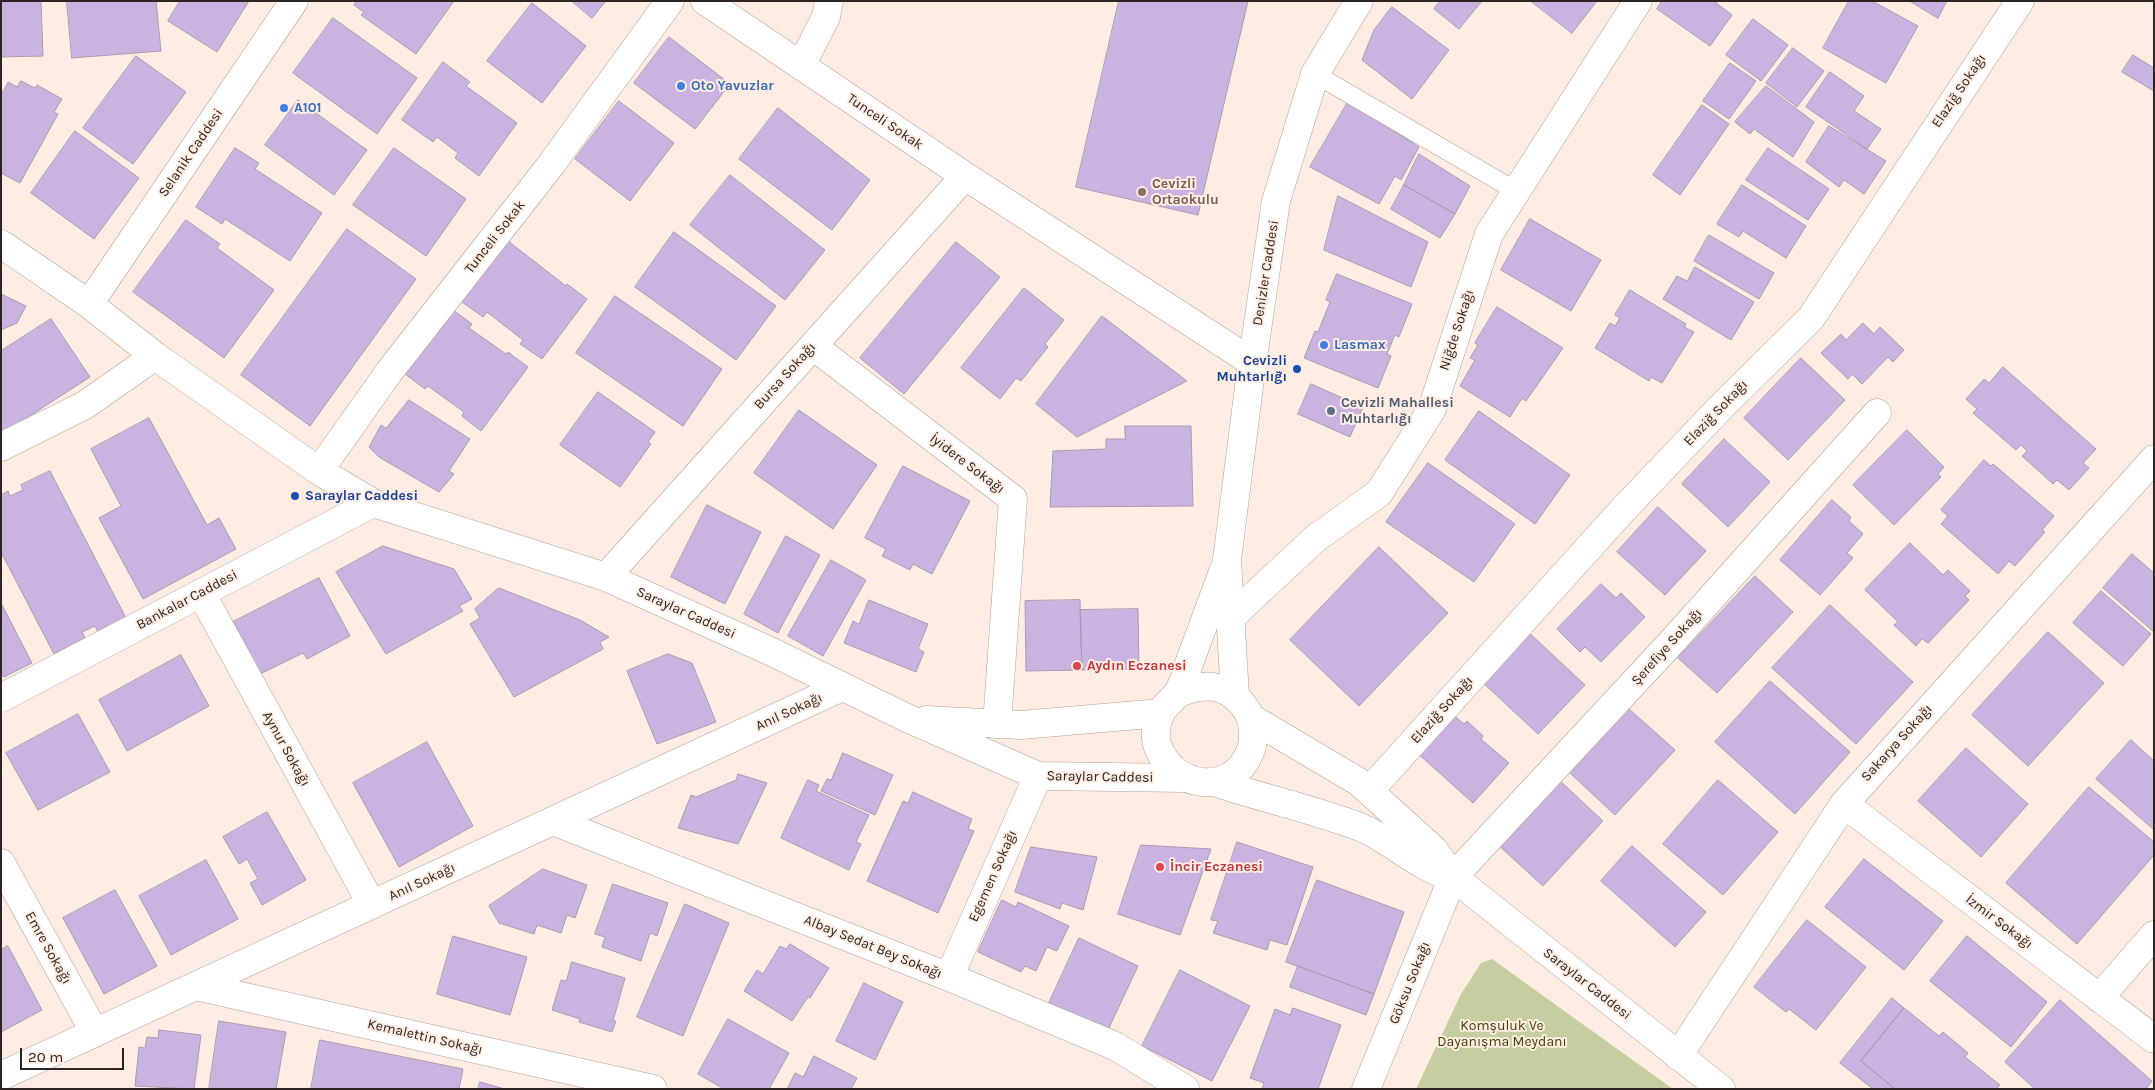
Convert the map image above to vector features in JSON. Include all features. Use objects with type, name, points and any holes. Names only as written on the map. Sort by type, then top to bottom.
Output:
[{"type":"street","name":"Selanik Caddesi","points":[[89,304],[294,1]]},
{"type":"street","name":"Tunceli Sokak","points":[[318,471],[389,372],[550,166],[670,1]]},
{"type":"street","name":"Tunceli Sokak","points":[[706,1],[965,176],[1252,362]]},
{"type":"street","points":[[801,66],[826,17],[829,1]]},
{"type":"street","name":"Denizler Caddesi","points":[[1235,696],[1227,560],[1252,362],[1276,201],[1315,74],[1359,1]]},
{"type":"street","name":"Niğde Sokağı","points":[[1230,618],[1316,538],[1379,493],[1432,409],[1489,234],[1638,1]]},
{"type":"street","name":"Elaziğ Sokağı","points":[[1369,791],[1621,512],[1720,408],[1811,318],[2020,1]]},
{"type":"street","name":"Bursa Sokağı","points":[[606,577],[965,176]]},
{"type":"street","name":"Saraylar Caddesi","points":[[1,244],[89,304],[155,356],[318,471],[373,503],[606,577],[772,652],[907,718],[1038,776],[1185,778]]},
{"type":"street","name":"İyidere Sokağı","points":[[813,346],[1013,499],[997,724]]},
{"type":"street","points":[[1,447],[85,405],[155,356]]},
{"type":"street","name":"Şerefiye Sokağı","points":[[1453,877],[1669,646],[1877,413]]},
{"type":"street","name":"Sakarya Sokağı","points":[[1678,1056],[1844,804],[2154,459]]},
{"type":"street","name":"Bankalar Caddesi","points":[[1,698],[373,503]]},
{"type":"street","name":"Denizler Caddesi","points":[[1169,703],[1227,560]]},
{"type":"street","name":"Aynur Sokağı","points":[[201,593],[372,905]]},
{"type":"street","points":[[1235,696],[1222,688],[1207,685],[1191,687],[1169,703],[1156,728],[1157,743],[1162,758],[1172,770],[1185,778],[1199,782],[1214,782],[1230,776],[1242,766],[1251,751],[1254,734],[1251,718]]},
{"type":"street","name":"Anıl Sokağı","points":[[1,1076],[842,687]]},
{"type":"street","name":"Saraylar Caddesi","points":[[1235,696],[1245,706],[1251,718],[1348,775],[1369,791],[1434,850],[1453,877],[1722,1089]]},
{"type":"street","name":"Saraylar Caddesi","points":[[907,718],[1021,726],[1169,703]]},
{"type":"street","name":"Egemen Sokağı","points":[[949,977],[1038,776]]},
{"type":"street","name":"Saraylar Caddesi","points":[[1214,782],[1248,794],[1298,806],[1362,828],[1444,874],[1453,877]]},
{"type":"street","name":"İzmir Sokağı","points":[[1844,804],[2154,1039]]},
{"type":"street","name":"Albay Sedat Bey Sokağı","points":[[553,821],[949,977],[1115,1046],[1185,1089]]},
{"type":"street","name":"Emre Sokağı","points":[[1,863],[94,1033]]},
{"type":"street","name":"Göksu Sokağı","points":[[1366,1089],[1453,877]]},
{"type":"street","points":[[2100,998],[2154,935]]},
{"type":"street","name":"Kemalettin Sokağı","points":[[196,986],[653,1089]]},
{"type":"lane","points":[[1315,74],[1516,191]]},
{"type":"green space","name":"Komşuluk Ve Dayanışma Meydanı","points":[[1492,959],[1673,1089],[1416,1089],[1461,994],[1481,963]]},
{"type":"building","points":[[1,1],[41,1],[43,56],[1,57]]},
{"type":"building","points":[[67,1],[156,1],[161,51],[72,58]]},
{"type":"building","points":[[180,1],[249,1],[217,52],[168,21]]},
{"type":"building","points":[[357,1],[454,1],[416,54],[361,15],[364,12],[354,5]]},
{"type":"building","points":[[572,1],[606,1],[592,18]]},
{"type":"building","points":[[1119,1],[1248,1],[1198,215],[1076,187]]},
{"type":"building","points":[[1440,1],[1482,1],[1459,29],[1434,9]]},
{"type":"building","points":[[1531,1],[1597,1],[1572,33]]},
{"type":"building","points":[[1662,1],[1717,1],[1716,3],[1732,15],[1710,46],[1657,9]]},
{"type":"building","points":[[1849,1],[1872,1],[1918,26],[1886,83],[1823,48]]},
{"type":"building","points":[[1910,1],[1947,1],[1938,18]]},
{"type":"building","points":[[532,3],[586,46],[542,103],[487,61]]},
{"type":"building","points":[[1392,7],[1449,50],[1412,99],[1362,60],[1374,30]]},
{"type":"building","points":[[333,18],[417,78],[377,134],[293,73]]},
{"type":"building","points":[[1753,19],[1788,45],[1761,81],[1726,55]]},
{"type":"building","points":[[669,37],[730,84],[695,129],[634,83]]},
{"type":"building","points":[[1793,48],[1824,71],[1797,107],[1766,83]]},
{"type":"building","points":[[2133,55],[2154,68],[2154,91],[2122,72]]},
{"type":"building","points":[[136,56],[186,92],[133,164],[83,128]]},
{"type":"building","points":[[443,62],[470,82],[466,86],[517,123],[479,176],[455,158],[458,153],[437,137],[433,142],[402,120]]},
{"type":"building","points":[[1730,63],[1756,81],[1729,119],[1703,101]]},
{"type":"building","points":[[1830,72],[1864,96],[1854,111],[1881,129],[1867,149],[1806,107]]},
{"type":"building","points":[[21,81],[35,88],[37,85],[62,99],[54,112],[58,114],[20,183],[1,173],[1,91],[3,92],[8,82],[17,87]]},
{"type":"building","points":[[1766,86],[1814,122],[1793,157],[1754,129],[1750,134],[1735,122]]},
{"type":"building","points":[[298,100],[367,150],[334,195],[265,145]]},
{"type":"building","points":[[619,101],[674,143],[630,201],[575,159]]},
{"type":"building","points":[[1348,102],[1419,147],[1401,180],[1395,176],[1379,204],[1310,167]]},
{"type":"building","points":[[1702,105],[1729,124],[1680,195],[1653,175]]},
{"type":"building","points":[[778,108],[870,180],[832,230],[739,159]]},
{"type":"building","points":[[1829,126],[1886,161],[1864,194],[1844,180],[1839,187],[1806,162]]},
{"type":"building","points":[[75,131],[139,178],[94,239],[31,193]]},
{"type":"building","points":[[235,148],[259,163],[255,169],[322,213],[290,261],[225,219],[222,224],[196,207]]},
{"type":"building","points":[[394,148],[466,199],[426,256],[353,205]]},
{"type":"building","points":[[1768,148],[1829,189],[1808,220],[1746,180]]},
{"type":"building","points":[[1419,154],[1470,186],[1455,214],[1404,185]]},
{"type":"building","points":[[730,175],[825,250],[785,300],[690,225]]},
{"type":"building","points":[[1404,185],[1455,214],[1440,238],[1391,209]]},
{"type":"building","points":[[1742,185],[1806,226],[1786,258],[1743,231],[1739,237],[1717,224]]},
{"type":"building","points":[[1338,196],[1428,242],[1411,287],[1324,250]]},
{"type":"building","points":[[1530,219],[1601,260],[1571,311],[1501,270]]},
{"type":"building","points":[[186,220],[220,244],[217,248],[274,290],[224,358],[133,292]]},
{"type":"building","points":[[347,229],[416,279],[310,426],[241,375]]},
{"type":"building","points":[[674,232],[776,306],[736,360],[635,287]]},
{"type":"building","points":[[1709,235],[1774,273],[1759,299],[1694,261]]},
{"type":"building","points":[[508,241],[566,286],[567,284],[587,299],[542,359],[520,344],[523,340],[487,312],[483,317],[462,302]]},
{"type":"building","points":[[956,242],[1000,277],[904,394],[860,358]]},
{"type":"building","points":[[1695,267],[1754,302],[1731,340],[1663,299],[1677,276],[1687,281]]},
{"type":"building","points":[[1337,274],[1412,304],[1399,337],[1395,335],[1387,354],[1391,356],[1378,388],[1304,358],[1315,331],[1318,332],[1330,302],[1326,300]]},
{"type":"building","points":[[1024,288],[1064,320],[1045,344],[1048,347],[1021,381],[1016,378],[1000,399],[961,368]]},
{"type":"building","points":[[1630,290],[1686,324],[1684,327],[1694,332],[1662,383],[1651,377],[1649,381],[1595,348],[1610,323],[1615,326],[1620,318],[1615,315]]},
{"type":"building","points":[[1,294],[26,306],[17,323],[1,330]]},
{"type":"building","points":[[615,296],[722,369],[683,426],[576,353]]},
{"type":"building","points":[[1497,307],[1563,348],[1526,401],[1522,398],[1510,417],[1460,386],[1475,360],[1470,358],[1478,345],[1475,343]]},
{"type":"building","points":[[453,310],[472,324],[469,328],[528,367],[481,431],[462,416],[464,412],[428,386],[425,389],[405,374]]},
{"type":"building","points":[[1102,316],[1187,381],[1077,437],[1036,404]]},
{"type":"building","points":[[51,319],[90,377],[5,432],[1,427],[1,351]]},
{"type":"building","points":[[1863,323],[1874,334],[1880,327],[1904,350],[1893,362],[1888,357],[1862,384],[1852,374],[1848,379],[1821,353],[1841,334],[1846,340]]},
{"type":"building","points":[[1801,358],[1845,400],[1788,460],[1744,418]]},
{"type":"building","points":[[2003,367],[2096,449],[2083,463],[2089,468],[2069,490],[2057,480],[2053,484],[2022,456],[2027,451],[2021,445],[2016,450],[1973,413],[1977,409],[1966,399],[1984,379],[1989,383]]},
{"type":"building","name":"Cevizli Mahallesi Muhtarlığı","points":[[1311,384],[1363,407],[1350,437],[1298,414]]},
{"type":"building","points":[[598,392],[655,432],[648,442],[651,444],[620,487],[560,445]]},
{"type":"building","points":[[409,400],[470,439],[449,471],[454,474],[439,492],[379,457],[369,447],[381,425],[386,428]]},
{"type":"building","points":[[799,410],[877,465],[833,529],[754,473]]},
{"type":"building","points":[[1479,411],[1570,475],[1535,524],[1445,460]]},
{"type":"building","points":[[149,418],[207,525],[219,518],[236,549],[143,599],[99,518],[121,506],[91,449]]},
{"type":"building","points":[[1125,426],[1191,426],[1193,506],[1050,507],[1053,451],[1106,449],[1106,439],[1125,439]]},
{"type":"building","points":[[1907,430],[1944,467],[1938,474],[1941,477],[1894,525],[1853,485]]},
{"type":"building","points":[[1724,439],[1770,482],[1728,527],[1682,484]]},
{"type":"building","points":[[1984,460],[1991,466],[1993,464],[2054,516],[2042,530],[2045,532],[2015,566],[2009,561],[1998,574],[1941,524],[1948,516],[1941,510]]},
{"type":"building","points":[[1428,463],[1515,524],[1474,582],[1386,522]]},
{"type":"building","points":[[903,466],[970,501],[932,574],[913,564],[910,570],[882,556],[886,549],[865,538]]},
{"type":"building","points":[[50,471],[126,618],[98,632],[95,626],[82,632],[85,638],[54,654],[1,552],[1,495],[8,491],[10,496],[23,490],[21,485]]},
{"type":"building","points":[[1832,500],[1851,517],[1849,521],[1863,534],[1847,553],[1853,558],[1820,595],[1780,560]]},
{"type":"building","points":[[707,505],[761,532],[725,604],[671,577]]},
{"type":"building","points":[[1658,507],[1706,551],[1665,595],[1617,552]]},
{"type":"building","points":[[786,536],[820,555],[778,633],[744,614]]},
{"type":"building","points":[[1910,543],[1943,575],[1948,570],[1970,591],[1965,596],[1969,600],[1928,643],[1922,639],[1916,646],[1894,625],[1898,622],[1865,590]]},
{"type":"building","points":[[383,546],[454,569],[472,599],[459,606],[463,611],[386,654],[336,572]]},
{"type":"building","points":[[1379,547],[1448,613],[1359,706],[1290,640]]},
{"type":"building","points":[[2132,554],[2154,573],[2154,632],[2103,588]]},
{"type":"building","points":[[831,560],[866,580],[823,656],[788,636]]},
{"type":"building","points":[[1755,576],[1793,612],[1717,693],[1678,658]]},
{"type":"building","points":[[319,578],[350,636],[307,659],[303,653],[260,674],[233,622]]},
{"type":"building","points":[[1601,584],[1616,598],[1621,593],[1645,617],[1601,662],[1585,647],[1580,652],[1557,629]]},
{"type":"building","points":[[499,588],[580,620],[609,637],[600,642],[603,649],[514,697],[470,624],[480,618],[475,609]]},
{"type":"building","points":[[2101,591],[2151,634],[2123,666],[2073,623]]},
{"type":"building","points":[[869,600],[928,624],[918,649],[924,652],[916,672],[844,643],[853,621],[859,624]]},
{"type":"building","points":[[1080,600],[1082,670],[1026,671],[1025,601]]},
{"type":"building","points":[[1,603],[32,663],[4,677],[1,673]]},
{"type":"building","points":[[1830,605],[1913,682],[1856,744],[1772,668]]},
{"type":"building","points":[[1138,609],[1139,669],[1082,670],[1080,610]]},
{"type":"building","points":[[1526,630],[1585,685],[1538,734],[1480,680]]},
{"type":"building","points":[[2048,632],[2104,683],[2028,766],[1972,715]]},
{"type":"building","points":[[668,654],[692,663],[716,722],[657,744],[627,671]]},
{"type":"building","points":[[181,655],[209,706],[127,751],[99,700]]},
{"type":"building","points":[[1770,681],[1850,752],[1795,814],[1715,742]]},
{"type":"building","points":[[1629,709],[1675,750],[1615,815],[1570,773]]},
{"type":"building","points":[[1450,712],[1464,724],[1467,721],[1483,736],[1481,739],[1509,763],[1473,803],[1415,751]]},
{"type":"building","points":[[78,714],[110,772],[38,810],[6,753]]},
{"type":"building","points":[[2131,740],[2154,761],[2154,830],[2096,779]]},
{"type":"building","points":[[427,742],[473,826],[399,867],[353,783]]},
{"type":"building","points":[[1966,748],[2028,804],[1981,857],[1918,801]]},
{"type":"building","points":[[843,753],[893,775],[875,815],[821,791],[827,779],[831,780]]},
{"type":"building","points":[[738,774],[767,783],[738,844],[678,828],[691,795],[696,797],[736,780]]},
{"type":"building","points":[[1557,778],[1603,821],[1543,886],[1496,843]]},
{"type":"building","points":[[808,780],[819,785],[816,791],[869,815],[856,842],[861,844],[849,870],[781,838]]},
{"type":"building","points":[[1718,780],[1778,832],[1723,895],[1663,844]]},
{"type":"building","points":[[2089,787],[2154,842],[2154,855],[2077,944],[2006,883]]},
{"type":"building","points":[[913,792],[972,819],[968,829],[974,831],[938,913],[867,881],[903,801],[908,803]]},
{"type":"building","points":[[267,812],[306,880],[262,905],[250,883],[258,879],[247,859],[239,864],[223,837]]},
{"type":"building","points":[[1237,842],[1313,867],[1287,945],[1270,940],[1267,950],[1213,933],[1218,921],[1211,920]]},
{"type":"building","points":[[1141,845],[1211,849],[1180,935],[1118,914]]},
{"type":"building","points":[[1632,846],[1706,912],[1675,947],[1601,881]]},
{"type":"building","points":[[1031,847],[1097,857],[1083,910],[1062,903],[1060,909],[1015,892]]},
{"type":"building","points":[[1864,859],[1943,921],[1904,970],[1825,907]]},
{"type":"building","points":[[206,860],[238,919],[171,955],[139,896]]},
{"type":"building","points":[[543,869],[587,885],[575,918],[567,915],[561,933],[537,925],[534,934],[499,923],[489,906]]},
{"type":"building","points":[[1317,880],[1404,912],[1374,994],[1286,962]]},
{"type":"building","points":[[613,884],[668,903],[657,936],[650,933],[641,961],[602,947],[605,937],[595,934]]},
{"type":"building","points":[[115,890],[157,966],[104,994],[63,918]]},
{"type":"building","points":[[1002,900],[1016,907],[1018,902],[1069,926],[1057,951],[1047,947],[1036,971],[1025,966],[1021,972],[978,952]]},
{"type":"building","points":[[685,904],[729,923],[683,1036],[637,1017]]},
{"type":"building","points":[[1807,920],[1866,967],[1816,1030],[1789,1009],[1786,1012],[1754,987]]},
{"type":"building","points":[[453,936],[527,957],[510,1015],[437,994]]},
{"type":"building","points":[[1967,936],[2047,1002],[2011,1047],[1930,981]]},
{"type":"building","points":[[1079,938],[1138,966],[1108,1030],[1049,1003]]},
{"type":"building","points":[[790,944],[829,968],[810,998],[808,997],[792,1021],[744,991],[757,970],[763,974],[780,946],[786,949]]},
{"type":"building","points":[[8,946],[42,1010],[1,1032],[1,950]]},
{"type":"building","points":[[572,962],[625,978],[613,1021],[616,1021],[612,1032],[579,1022],[580,1019],[552,1010],[561,980],[566,981]]},
{"type":"building","points":[[1298,966],[1374,994],[1366,1015],[1290,987]]},
{"type":"building","points":[[1180,970],[1250,1006],[1212,1081],[1142,1046]]},
{"type":"building","points":[[864,983],[903,1002],[875,1060],[836,1041]]},
{"type":"building","points":[[1892,998],[1904,1008],[1861,1061],[1895,1089],[1873,1089],[1840,1063]]},
{"type":"building","points":[[2060,1000],[2152,1081],[2146,1089],[2035,1089],[2005,1062]]},
{"type":"building","points":[[1293,1008],[1341,1025],[1318,1089],[1262,1089],[1264,1083],[1250,1078],[1275,1009],[1290,1015]]},
{"type":"building","points":[[1904,1008],[1939,1036],[1943,1032],[1968,1053],[1965,1057],[2000,1085],[1996,1089],[1895,1089],[1861,1061]]},
{"type":"building","points":[[728,1019],[789,1053],[769,1089],[724,1089],[698,1074]]},
{"type":"building","points":[[219,1021],[286,1032],[276,1089],[209,1089]]},
{"type":"building","points":[[159,1030],[201,1035],[194,1089],[135,1086],[139,1047],[145,1048],[147,1037],[158,1038]]},
{"type":"building","points":[[320,1040],[463,1069],[459,1089],[311,1089]]},
{"type":"building","points":[[814,1056],[857,1078],[851,1089],[787,1089],[795,1073],[803,1077]]},
{"type":"building","points":[[480,1082],[505,1089],[478,1089]]},
{"type":"place","name":"Oto Yavuzlar","points":[[681,86]]},
{"type":"place","name":"A101","points":[[284,108]]},
{"type":"place","name":"Cevizli Ortaokulu","points":[[1142,192]]},
{"type":"place","name":"Lasmax","points":[[1324,345]]},
{"type":"place","name":"Cevizli Muhtarlığı","points":[[1297,369]]},
{"type":"place","name":"Cevizli Mahallesi Muhtarlığı","points":[[1331,411]]},
{"type":"place","name":"Saraylar Caddesi","points":[[295,496]]},
{"type":"place","name":"Aydın Eczanesi","points":[[1077,666]]},
{"type":"place","name":"İncir Eczanesi","points":[[1160,867]]}]
